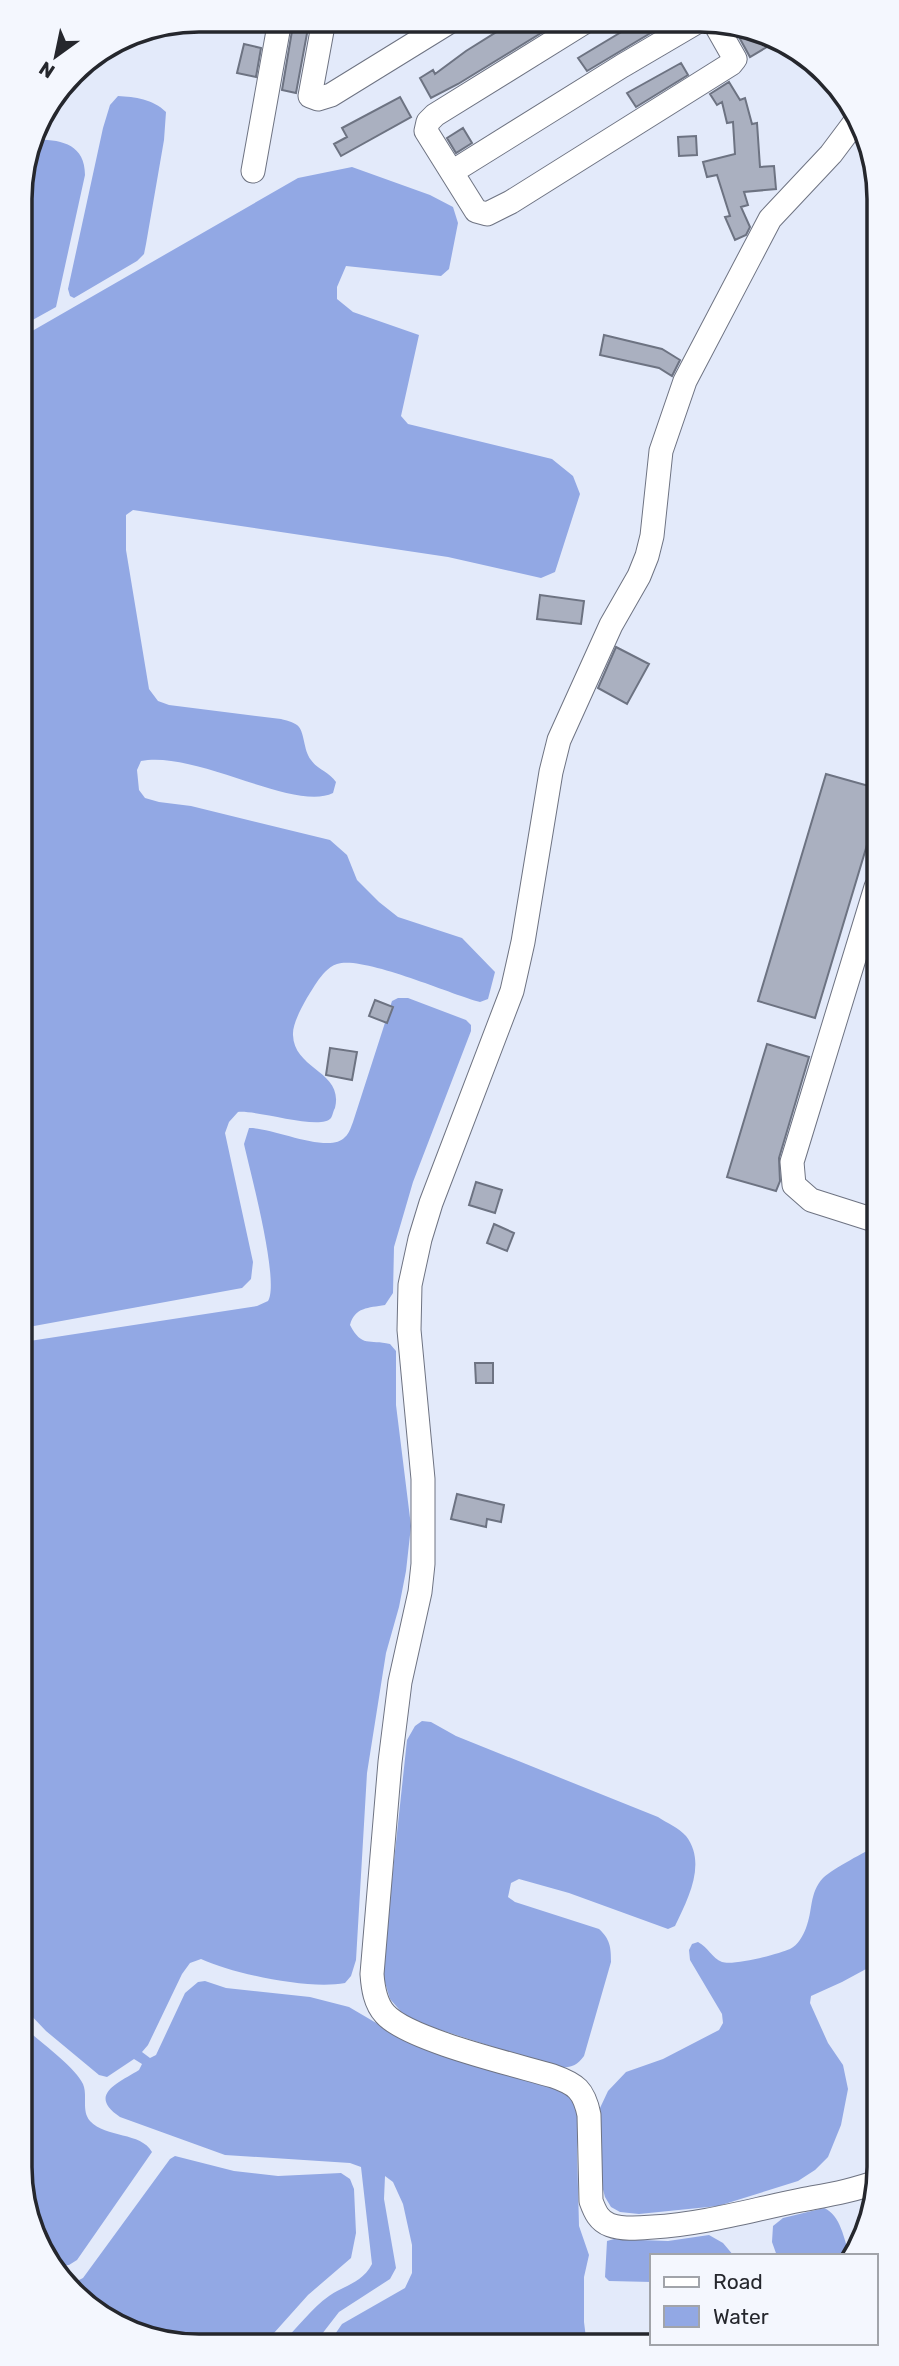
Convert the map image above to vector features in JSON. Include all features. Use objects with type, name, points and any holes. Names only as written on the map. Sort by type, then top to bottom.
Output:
[{"type":"street","points":[[253,171],[278,32]]},
{"type":"street","points":[[322,32],[310,96],[318,99],[331,94],[434,32]]},
{"type":"street","points":[[569,32],[435,115],[428,122],[426,131],[476,211],[487,214],[511,202],[730,64],[735,59],[720,33]]},
{"type":"street","points":[[452,172],[680,32]]},
{"type":"street","points":[[851,127],[831,154],[770,219],[685,381],[661,451],[647,556],[639,576],[611,625],[559,740],[551,772],[513,991],[430,1203],[420,1239],[410,1285],[409,1330],[423,1479],[423,1564],[420,1592],[400,1682],[390,1762],[372,1974],[377,2003],[393,2021],[434,2040],[571,2082],[578,2088],[587,2103],[589,2115],[591,2201],[602,2221],[612,2226],[672,2226],[731,2217],[866,2186]]},
{"type":"street","points":[[867,916],[792,1162],[794,1185],[811,1200],[867,1218]]},
{"type":"water","points":[[118,96],[150,101],[166,112],[164,140],[144,254],[137,261],[74,298],[70,296],[68,289],[103,128],[110,105]]},
{"type":"water","points":[[42,141],[69,145],[81,156],[85,175],[56,307],[32,320],[32,188]]},
{"type":"water","points":[[352,167],[430,195],[453,207],[458,223],[449,269],[441,276],[346,266],[337,287],[337,299],[353,312],[419,335],[401,416],[408,424],[552,459],[573,476],[580,494],[555,572],[541,578],[448,557],[133,510],[126,515],[126,550],[149,689],[158,701],[169,705],[281,719],[293,723],[300,728],[311,760],[336,782],[333,793],[316,797],[269,788],[215,771],[163,760],[141,761],[137,770],[139,790],[145,798],[159,802],[191,806],[330,840],[347,855],[357,880],[379,902],[398,917],[462,938],[495,972],[488,999],[480,1002],[366,965],[349,963],[331,967],[319,979],[306,1000],[295,1023],[293,1035],[295,1047],[301,1056],[332,1086],[336,1096],[331,1118],[315,1122],[238,1112],[229,1122],[225,1133],[253,1262],[251,1279],[242,1288],[32,1326],[32,331],[298,178]]},
{"type":"water","points":[[408,998],[466,1020],[471,1025],[471,1031],[413,1182],[394,1247],[393,1293],[385,1305],[359,1312],[350,1325],[362,1340],[390,1344],[396,1351],[396,1405],[411,1526],[406,1571],[386,1653],[367,1773],[356,1960],[351,1976],[345,1983],[330,1985],[272,1979],[232,1970],[201,1959],[190,1963],[142,2052],[150,2058],[156,2055],[185,1993],[198,1982],[205,1981],[226,1988],[310,1997],[349,2007],[412,2044],[448,2058],[561,2086],[573,2101],[579,2121],[579,2226],[589,2255],[584,2277],[586,2334],[335,2334],[342,2324],[405,2288],[412,2273],[412,2245],[403,2204],[393,2182],[385,2176],[384,2199],[396,2268],[390,2279],[339,2312],[322,2334],[290,2334],[323,2301],[358,2280],[372,2264],[361,2167],[350,2163],[225,2155],[120,2117],[110,2109],[106,2096],[115,2085],[139,2070],[142,2064],[134,2059],[107,2077],[99,2075],[32,2016],[32,1341],[257,1306],[268,1301],[271,1290],[267,1250],[244,1144],[249,1128],[314,1142],[338,1142],[345,1137],[353,1122],[392,1001]]},
{"type":"water","points":[[422,1721],[431,1722],[456,1736],[658,1817],[683,1833],[692,1847],[695,1869],[690,1893],[675,1926],[668,1929],[569,1893],[519,1879],[511,1883],[508,1897],[515,1902],[599,1929],[609,1944],[611,1962],[584,2056],[572,2066],[556,2067],[425,2025],[404,2015],[390,1999],[384,1979],[384,1954],[407,1740],[415,1726]]},
{"type":"water","points":[[867,1851],[867,1968],[811,1996],[810,2003],[828,2043],[843,2065],[848,2089],[841,2125],[828,2157],[798,2181],[718,2206],[639,2214],[620,2212],[611,2207],[601,2182],[599,2135],[600,2108],[608,2091],[626,2072],[663,2059],[719,2030],[723,2023],[722,2014],[690,1960],[689,1950],[692,1944],[698,1942],[719,1960],[728,1963],[756,1959],[790,1949],[798,1943],[803,1934],[815,1890],[823,1878]]},
{"type":"water","points":[[32,2034],[79,2078],[83,2084],[86,2112],[90,2121],[105,2130],[140,2141],[152,2152],[77,2260],[64,2265],[49,2241],[40,2221],[33,2189]]},
{"type":"water","points":[[175,2156],[234,2171],[278,2176],[341,2173],[350,2179],[354,2189],[356,2233],[351,2258],[308,2295],[273,2334],[188,2334],[145,2326],[125,2317],[88,2293],[76,2281],[83,2278],[170,2159]]},
{"type":"water","points":[[824,2208],[830,2211],[838,2222],[847,2246],[842,2254],[776,2254],[772,2242],[773,2226],[783,2218]]},
{"type":"water","points":[[709,2235],[723,2243],[732,2254],[650,2254],[650,2282],[609,2281],[605,2277],[607,2241],[668,2241]]},
{"type":"building","points":[[292,32],[307,32],[296,93],[282,90]]},
{"type":"building","points":[[496,32],[543,32],[431,98],[420,78],[433,70],[435,74]]},
{"type":"building","points":[[621,32],[652,32],[587,71],[578,58]]},
{"type":"building","points":[[739,37],[754,40],[767,47],[750,57]]},
{"type":"building","points":[[244,44],[261,48],[256,77],[237,73]]},
{"type":"building","points":[[681,63],[688,75],[636,107],[627,93]]},
{"type":"building","points":[[729,82],[740,100],[745,98],[752,124],[757,123],[760,167],[774,166],[776,189],[744,192],[748,205],[741,207],[750,227],[746,235],[735,240],[725,217],[730,216],[717,175],[707,177],[703,162],[735,154],[733,122],[727,123],[722,102],[717,105],[710,94]]},
{"type":"building","points":[[400,97],[411,117],[341,156],[334,144],[347,137],[342,128]]},
{"type":"building","points":[[463,128],[472,143],[456,153],[447,138]]},
{"type":"building","points":[[696,136],[697,155],[679,156],[678,137]]},
{"type":"building","points":[[604,335],[662,349],[680,360],[672,376],[659,368],[600,355]]},
{"type":"building","points":[[540,595],[584,601],[581,624],[537,619]]},
{"type":"building","points":[[616,647],[649,664],[627,704],[598,688]]},
{"type":"building","points":[[826,774],[867,785],[867,845],[815,1018],[758,1001]]},
{"type":"building","points":[[375,1000],[393,1007],[387,1023],[369,1016]]},
{"type":"building","points":[[767,1044],[809,1057],[779,1158],[780,1181],[776,1191],[727,1177]]},
{"type":"building","points":[[330,1048],[357,1052],[352,1080],[326,1075]]},
{"type":"building","points":[[476,1182],[502,1190],[495,1213],[469,1205]]},
{"type":"building","points":[[494,1224],[514,1233],[507,1251],[487,1243]]},
{"type":"building","points":[[475,1363],[493,1363],[493,1383],[476,1383]]},
{"type":"building","points":[[457,1494],[504,1505],[501,1522],[487,1519],[486,1527],[451,1519]]}]
